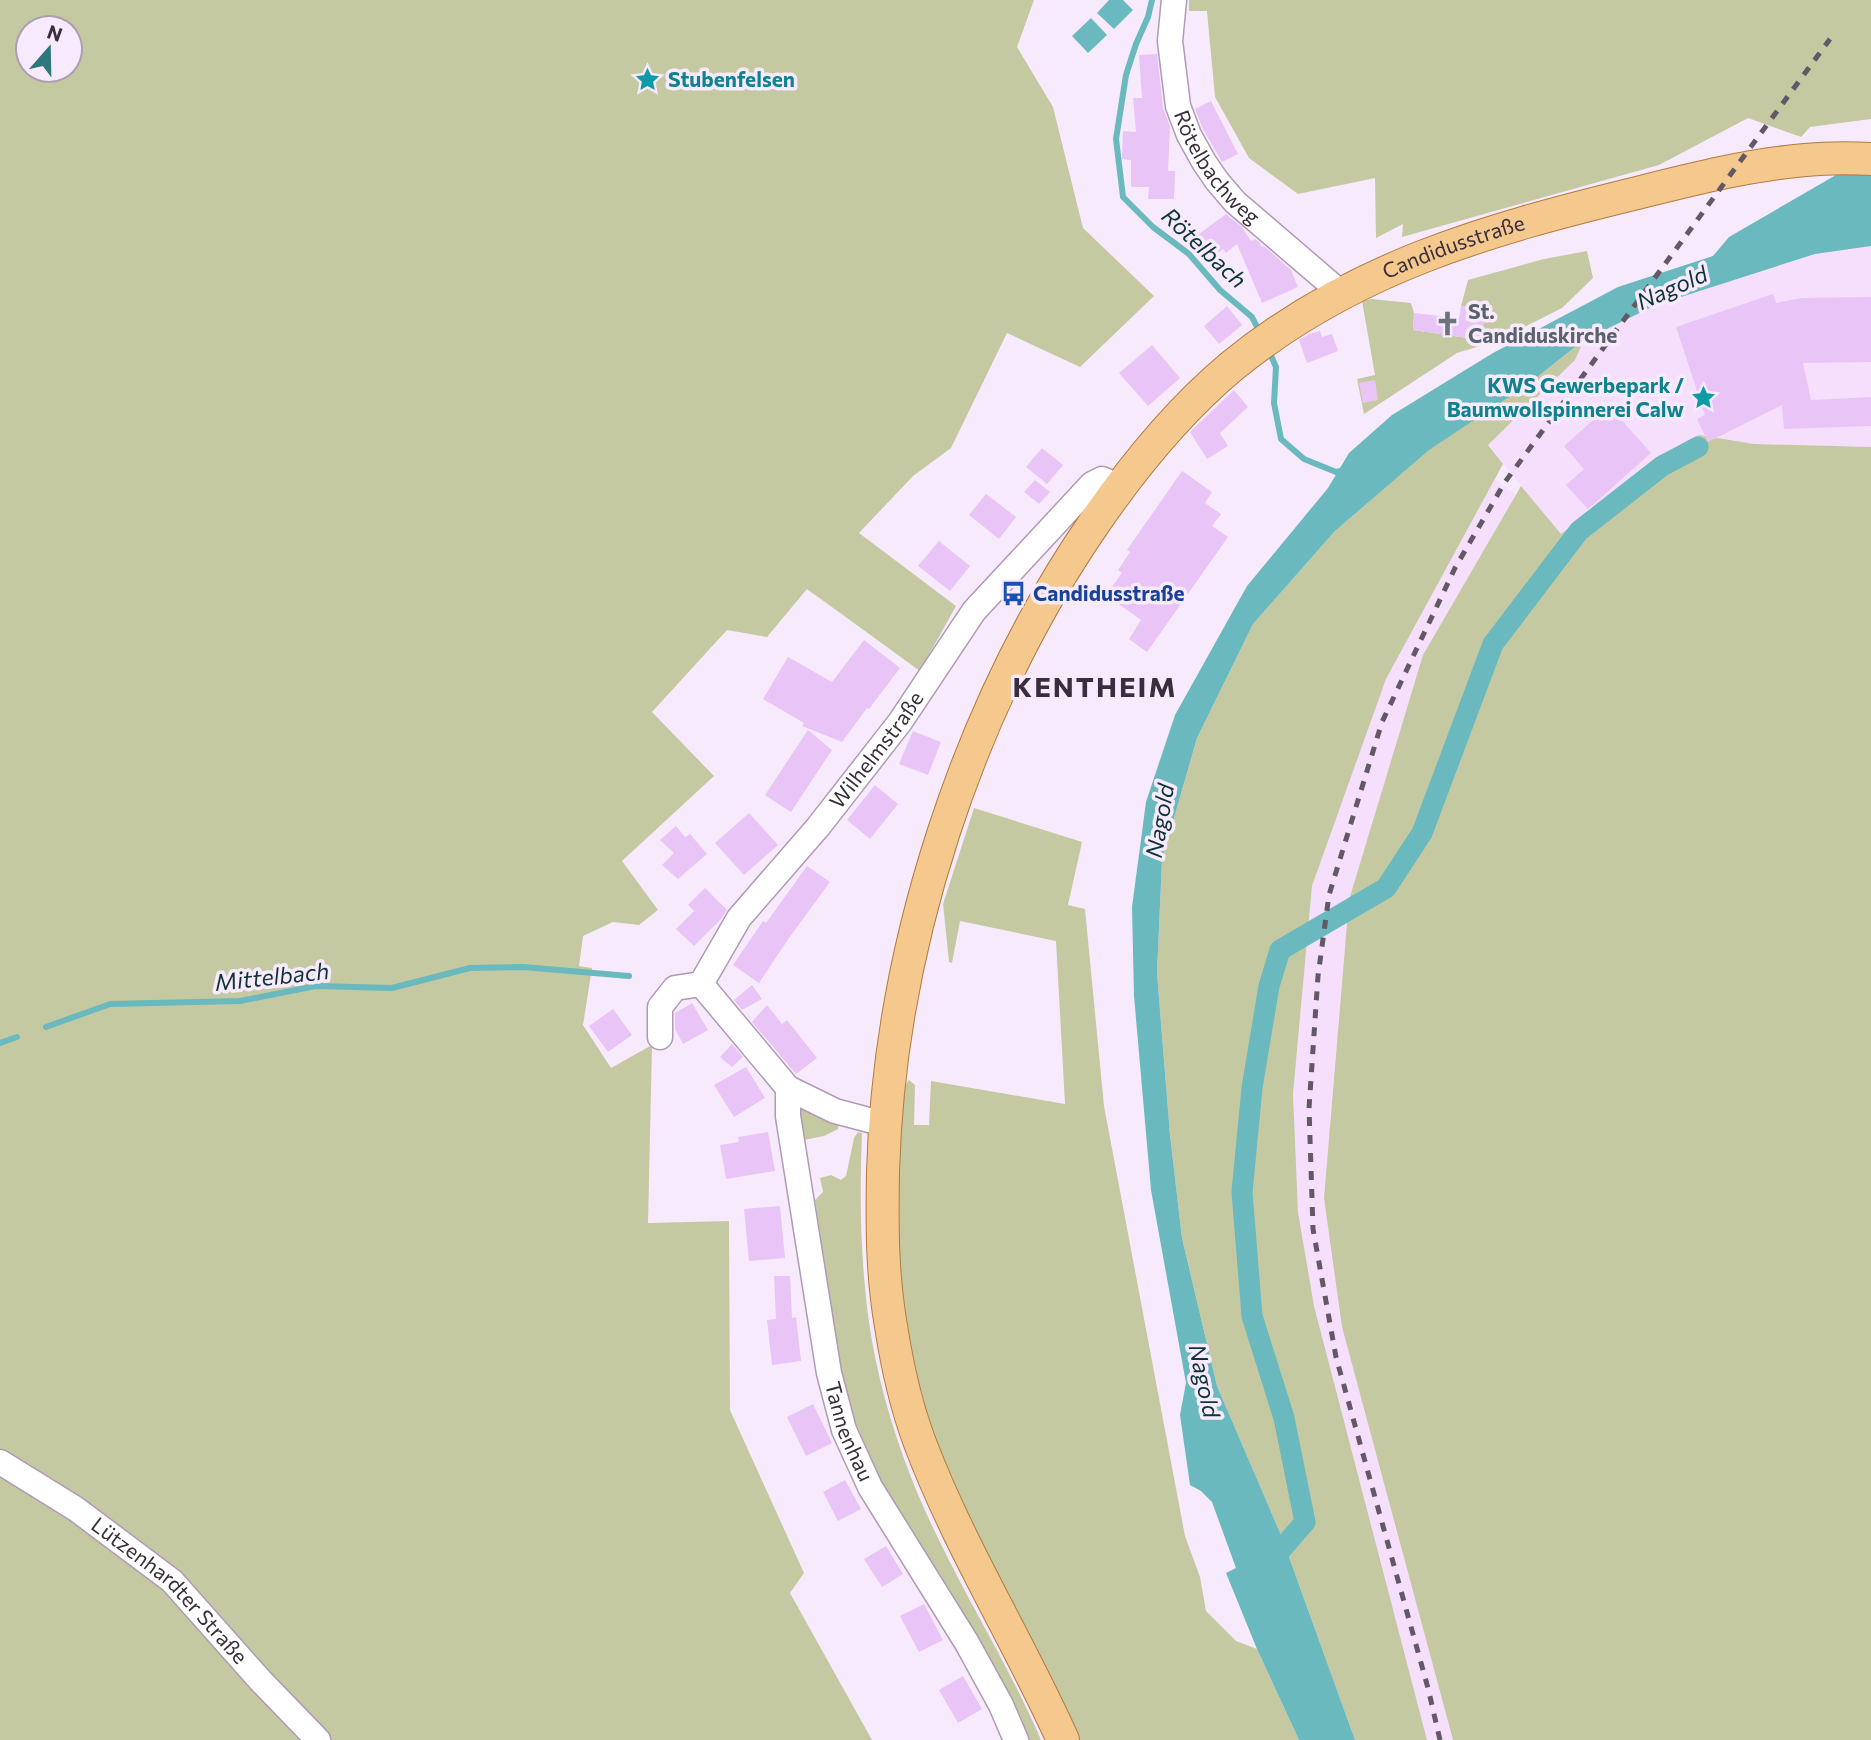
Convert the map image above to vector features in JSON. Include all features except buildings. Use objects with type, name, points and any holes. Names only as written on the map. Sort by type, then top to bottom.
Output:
[{"type":"main road","name":"Candidusstraße","points":[[1063,1740],[1040,1689],[945,1505],[918,1438],[890,1324],[883,1263],[884,1124],[903,984],[937,855],[961,785],[996,697],[1039,610],[1075,550],[1119,486],[1172,422],[1227,370],[1254,349],[1281,329],[1341,293],[1466,240],[1618,198],[1744,169],[1802,160],[1871,159]]},
{"type":"street","name":"Rötelbachweg","points":[[1174,0],[1170,40],[1178,106],[1203,162],[1235,202],[1341,293]]},
{"type":"street","name":"Wilhelmstraße","points":[[701,984],[739,918],[818,827],[900,723],[974,611],[1092,484],[1102,479],[1119,486]]},
{"type":"street","points":[[660,1037],[660,1007],[675,988],[701,984],[788,1088],[835,1111],[884,1124]]},
{"type":"street","name":"Tannenhau","points":[[788,1088],[788,1116],[827,1361],[844,1430],[870,1488],[967,1643],[1001,1705],[1016,1740]]},
{"type":"street","name":"Lützenhardter Straße","points":[[0,1462],[76,1509],[172,1581],[318,1740]]},
{"type":"shaded area","points":[[0,0],[1034,0],[1017,47],[1053,107],[1083,228],[1154,296],[1080,367],[1007,333],[951,448],[913,476],[859,533],[956,606],[920,671],[807,589],[767,637],[727,630],[652,712],[714,776],[622,861],[658,910],[639,925],[613,922],[583,936],[579,966],[592,968],[583,1025],[611,1068],[652,1045],[648,1223],[729,1221],[730,1410],[804,1573],[790,1593],[872,1740],[0,1740]]},
{"type":"shaded area","points":[[1189,0],[1871,0],[1871,119],[1810,127],[1801,137],[1748,118],[1659,165],[1402,237],[1403,224],[1376,238],[1375,178],[1298,194],[1249,158],[1215,97],[1207,11],[1189,11]]},
{"type":"shaded area","name":"KWS Gewerbepark / Baumwollspinnerei Calw","points":[[1871,246],[1871,447],[1754,444],[1699,436],[1654,461],[1561,535],[1488,445],[1575,360],[1584,340],[1656,304],[1815,254]]},
{"type":"shaded area","points":[[1587,251],[1593,278],[1562,308],[1497,341],[1457,353],[1364,414],[1357,379],[1375,375],[1362,301],[1371,299],[1411,303],[1414,313],[1413,330],[1481,340],[1484,319],[1477,318],[1478,309],[1461,306],[1468,280],[1544,259]]},
{"type":"shaded area","points":[[1584,340],[1575,360],[1488,445],[1503,464],[1386,679],[1312,886],[1293,1094],[1298,1212],[1314,1306],[1427,1740],[1355,1740],[1281,1535],[1217,1386],[1182,1238],[1170,1135],[1157,973],[1162,860],[1197,738],[1253,624],[1335,531],[1428,450],[1527,385]]},
{"type":"shaded area","points":[[1699,435],[1754,444],[1871,447],[1871,1740],[1453,1740],[1342,1327],[1324,1198],[1349,900],[1423,655],[1521,486],[1561,534],[1654,461]]},
{"type":"shaded area","points":[[1495,479],[1516,495],[1423,655],[1342,1327],[1453,1740],[1427,1740],[1314,1306],[1298,1212],[1293,1094],[1312,886],[1386,679]]},
{"type":"shaded area","points":[[974,808],[1082,842],[1068,905],[1085,909],[1104,1106],[1185,1536],[1200,1577],[1206,1611],[1236,1641],[1257,1649],[1299,1740],[1075,1740],[961,1515],[908,1359],[892,1228],[898,1093],[909,1080],[915,1085],[914,1125],[929,1125],[931,1081],[1065,1104],[1056,941],[960,921],[952,963],[949,962],[943,904]]},
{"type":"shaded area","points":[[805,1106],[839,1122],[838,1129],[824,1136],[804,1140],[796,1110]]},
{"type":"shaded area","points":[[858,1132],[862,1133],[863,1268],[874,1352],[890,1415],[911,1477],[937,1536],[1017,1688],[1041,1740],[1026,1740],[870,1469],[848,1419],[815,1200],[823,1192],[820,1178],[831,1175],[841,1180],[846,1176],[854,1138]]},
{"type":"water","points":[[1109,0],[1123,0],[1133,10],[1114,29],[1097,13]]},
{"type":"water","points":[[1091,18],[1107,35],[1088,53],[1072,36]]},
{"type":"water","name":"Nagold","points":[[1836,175],[1871,175],[1871,246],[1815,254],[1656,305],[1584,340],[1527,385],[1429,450],[1335,531],[1253,624],[1197,738],[1162,860],[1157,973],[1170,1135],[1182,1238],[1217,1386],[1281,1535],[1355,1740],[1299,1740],[1226,1573],[1236,1568],[1212,1502],[1190,1485],[1180,1415],[1186,1383],[1151,1190],[1134,996],[1132,907],[1146,802],[1175,715],[1247,586],[1328,488],[1349,453],[1392,415],[1493,353],[1618,287],[1713,256],[1729,237]]},
{"type":"waterway","name":"Rötelbach","points":[[1152,0],[1126,75],[1116,139],[1123,197],[1153,227],[1189,254],[1220,290],[1252,317],[1260,333]]},
{"type":"waterway","name":"Rötelbach","points":[[1268,349],[1276,367],[1274,403],[1281,439],[1304,459],[1336,472],[1345,470]]},
{"type":"waterway","points":[[1267,1566],[1305,1522],[1284,1418],[1252,1316],[1242,1192],[1252,1088],[1269,986],[1280,950],[1386,888],[1422,833],[1493,644],[1579,531],[1662,466],[1698,447]]},
{"type":"waterway","name":"Mittelbach","points":[[46,1027],[110,1004],[240,1001],[316,986],[392,988],[470,968],[523,967],[629,976]]},
{"type":"waterway","name":"Mittelbach","points":[[0,1043],[17,1037]]},
{"type":"railway","points":[[1440,1740],[1336,1357],[1313,1229],[1309,1108],[1318,976],[1329,895],[1382,722],[1455,568],[1505,482],[1830,39]]},
{"type":"place","name":"Stubenfelsen","points":[[648,80]]},
{"type":"place","name":"St. Candiduskirche","points":[[1448,324]]},
{"type":"place","name":"KWS Gewerbepark / Baumwollspinnerei Calw","points":[[1704,398]]},
{"type":"place","name":"Candidusstraße","points":[[1013,594]]},
{"type":"district","name":"KENTHEIM","points":[[1095,687]]}]
